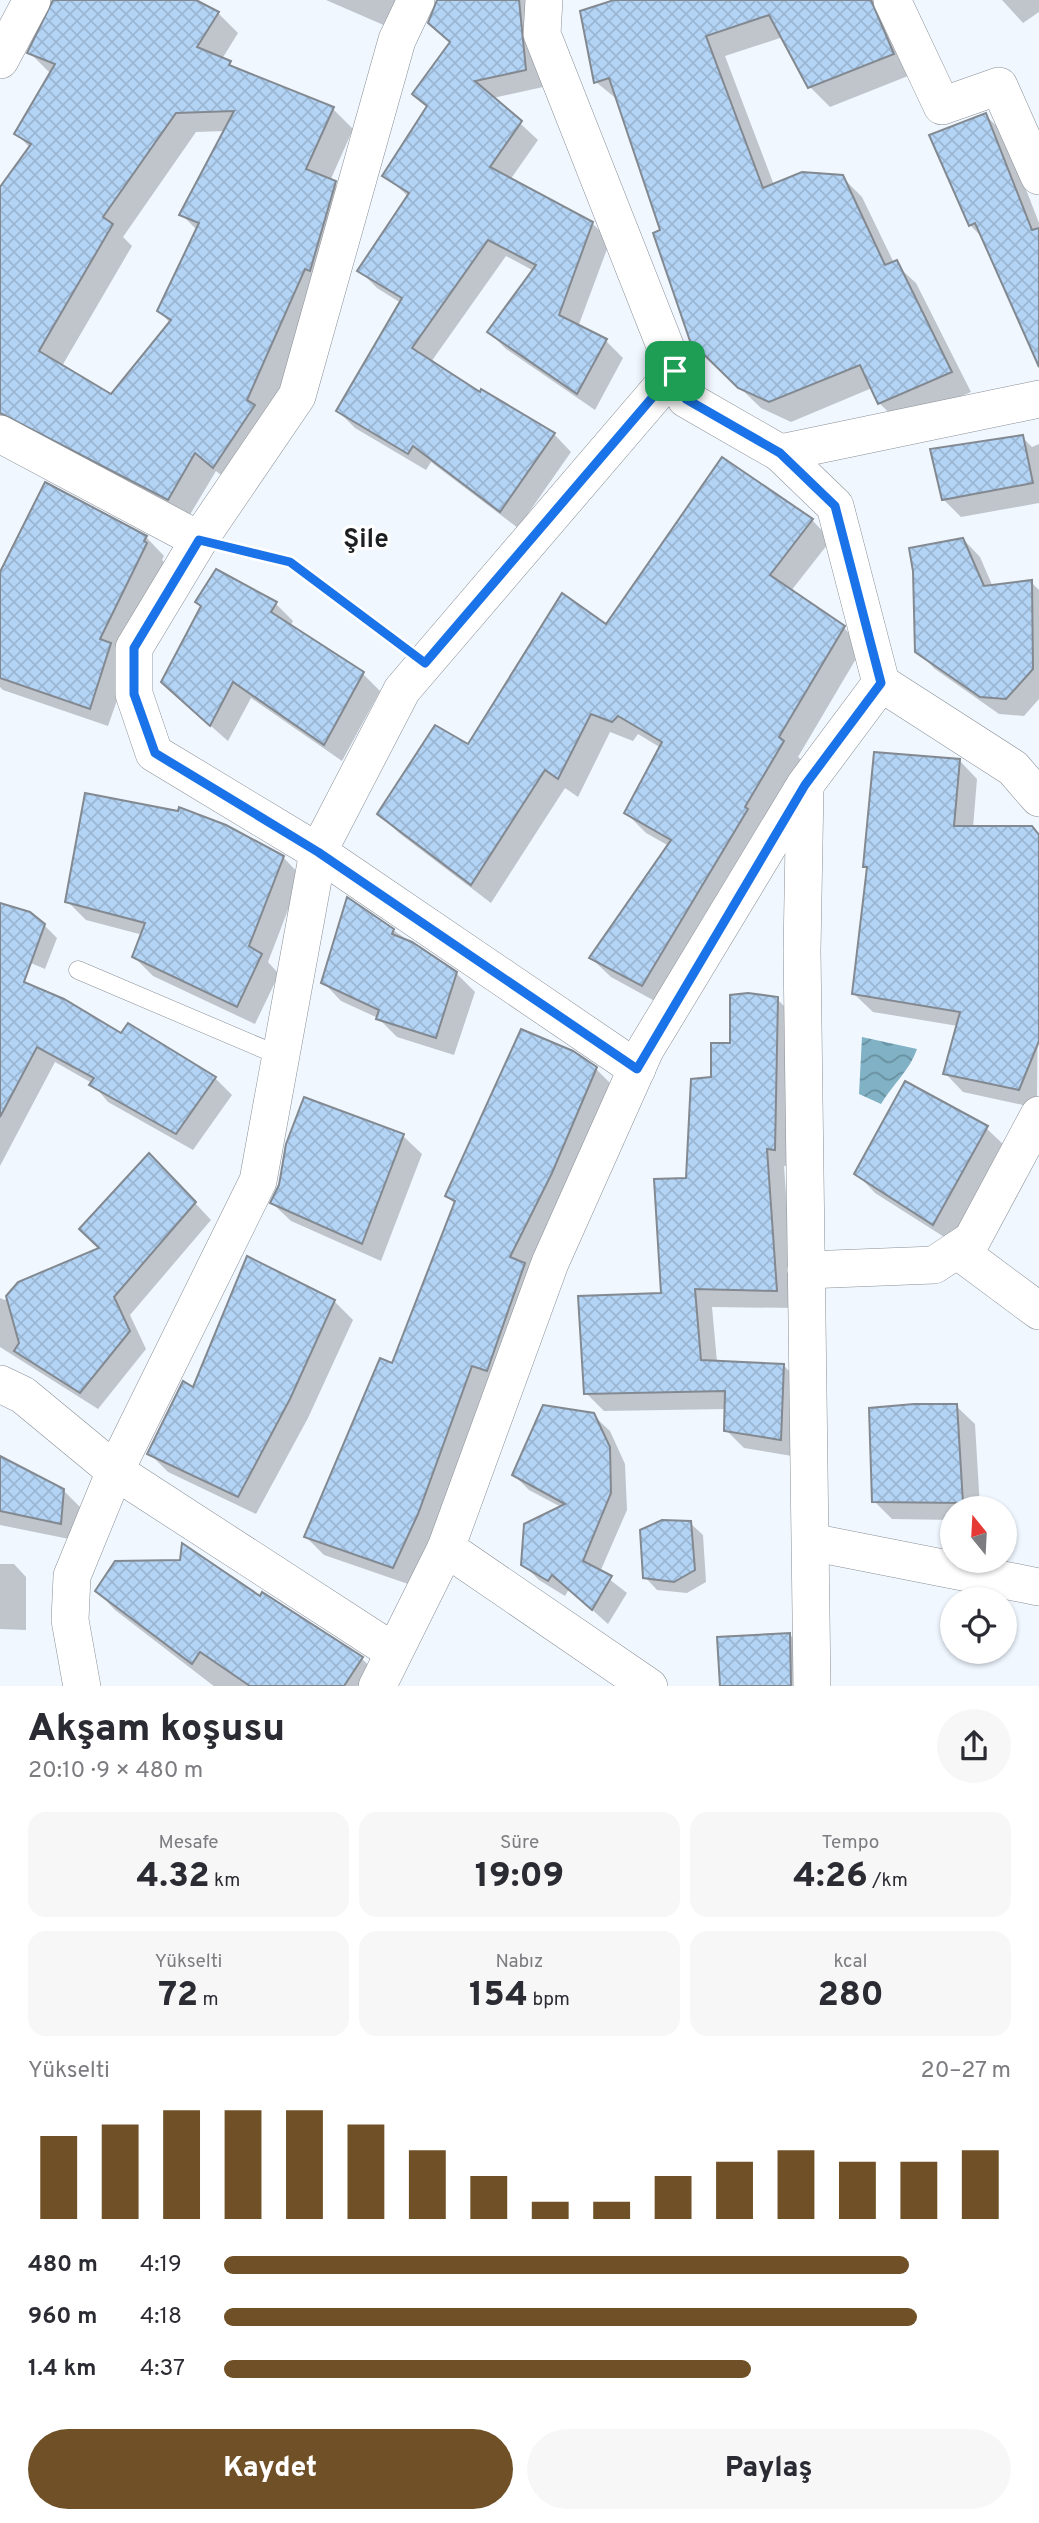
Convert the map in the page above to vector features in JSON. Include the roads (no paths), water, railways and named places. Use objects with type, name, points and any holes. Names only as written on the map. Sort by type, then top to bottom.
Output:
[{"type":"street","points":[[0,60],[32,0]]},
{"type":"street","points":[[416,0],[397,40],[297,396],[199,540],[134,648],[134,694],[155,753],[318,852],[637,1069]]},
{"type":"street","points":[[544,0],[542,34],[686,399],[780,453],[835,506],[881,683],[1013,768],[1039,797]]},
{"type":"street","points":[[892,0],[942,106],[999,86],[1039,176]]},
{"type":"street","points":[[82,1686],[70,1620],[72,1576],[115,1471],[258,1181],[318,852],[402,690],[675,371]]},
{"type":"street","points":[[780,453],[1039,398]]},
{"type":"street","points":[[0,434],[199,540]]},
{"type":"street","points":[[377,1686],[446,1549],[550,1263],[637,1069],[805,785],[881,683]]},
{"type":"street","points":[[805,785],[802,951],[813,1686]]},
{"type":"street","points":[[806,1270],[934,1265],[957,1250],[972,1240],[1039,1115]]},
{"type":"street","points":[[957,1250],[1039,1311]]},
{"type":"street","points":[[0,1384],[23,1395],[115,1471],[394,1652]]},
{"type":"street","points":[[811,1542],[1039,1587]]},
{"type":"street","points":[[446,1549],[649,1686]]},
{"type":"lane","points":[[78,970],[280,1056]]},
{"type":"water","points":[[862,1037],[917,1049],[910,1064],[881,1104],[859,1094]]},
{"type":"district","name":"Şile","points":[[366,538]]}]
